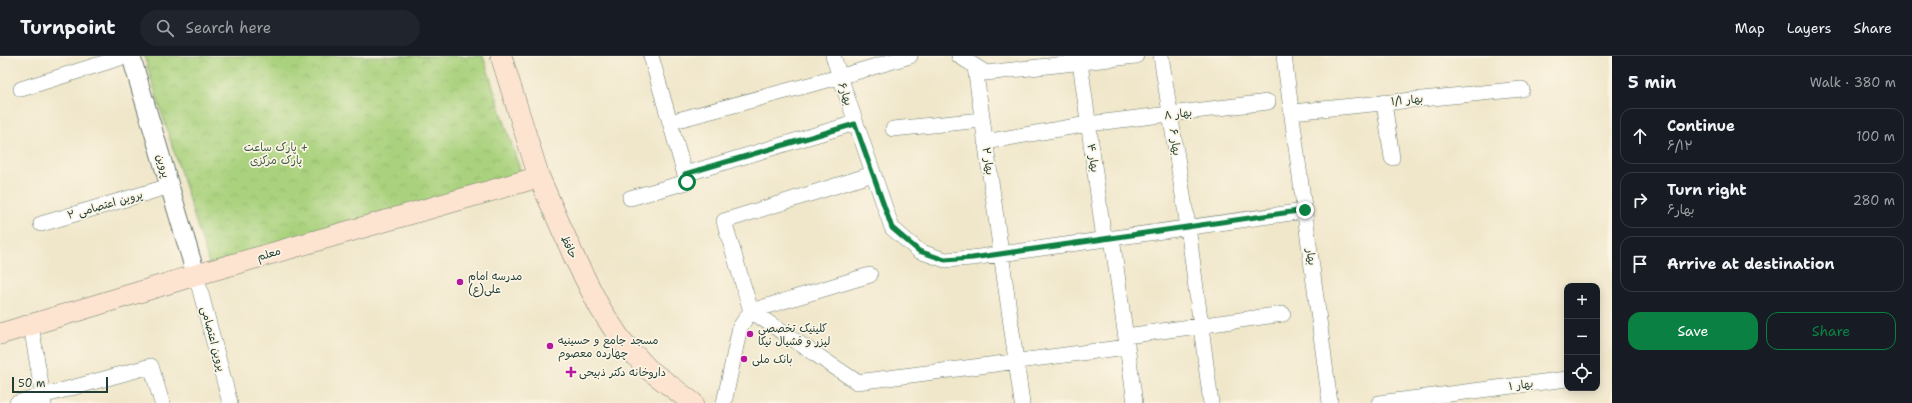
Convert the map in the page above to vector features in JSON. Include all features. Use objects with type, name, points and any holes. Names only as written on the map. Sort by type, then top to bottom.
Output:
[{"type":"main road","name":"حافظ","points":[[501,56],[539,177],[575,259],[600,308],[621,340],[648,369],[693,403]]},
{"type":"main road","name":"معلم","points":[[0,334],[196,275],[539,177]]},
{"type":"street","points":[[21,89],[126,56]]},
{"type":"street","name":"پروین","points":[[131,56],[196,275]]},
{"type":"street","points":[[630,198],[687,182],[651,56]]},
{"type":"street","name":"بهار۶","points":[[833,56],[855,124],[892,228],[919,251],[945,260],[1000,254],[1305,210]]},
{"type":"street","points":[[670,122],[839,77],[910,56]]},
{"type":"street","points":[[958,56],[986,73],[1136,56]]},
{"type":"street","name":"بهار ۶","points":[[1161,56],[1188,227],[1211,403]]},
{"type":"street","name":"بهار","points":[[1284,56],[1330,403]]},
{"type":"street","name":"بهار ۴","points":[[1080,62],[1088,124],[1126,341],[1135,403]]},
{"type":"street","name":"بهار ۲","points":[[976,68],[1000,254],[1022,403]]},
{"type":"street","name":"بهار ۱/۱","points":[[1292,112],[1522,89]]},
{"type":"street","name":"بهار ۸","points":[[985,142],[1088,124],[1268,102]]},
{"type":"street","points":[[1384,102],[1392,158]]},
{"type":"street","points":[[893,129],[982,120]]},
{"type":"street","points":[[685,174],[855,124]]},
{"type":"street","points":[[873,174],[724,222],[751,311],[857,382],[1016,362],[1201,326],[1283,314]]},
{"type":"street","name":"پروین اعتصامی ۲","points":[[41,224],[170,186]]},
{"type":"street","name":"پروین اعتصامی","points":[[196,275],[230,403]]},
{"type":"street","points":[[724,403],[740,327],[751,311],[870,275]]},
{"type":"street","points":[[31,325],[44,400]]},
{"type":"street","points":[[17,403],[44,400],[151,366],[162,403]]},
{"type":"street","name":"بهار ۱","points":[[1379,403],[1564,379]]},
{"type":"green space","name":"پارک ساعت + پارک مرکزی","points":[[144,56],[483,56],[523,179],[212,273]]},
{"type":"place","name":"مدرسه امام علی(ع)","points":[[460,282]]},
{"type":"place","name":"کلینیک تخصصی لیزر و فشیال نیکا","points":[[750,334]]},
{"type":"place","name":"مسجد جامع و حسینیه چهارده معصوم","points":[[550,346]]},
{"type":"place","name":"بانک ملی","points":[[744,359]]},
{"type":"place","name":"داروخانه دکتر ذبیحی","points":[[571,372]]},
{"type":"route","points":[[687,182],[685,174],[855,124],[892,228],[919,251],[945,260],[972,258],[1305,210]]}]
